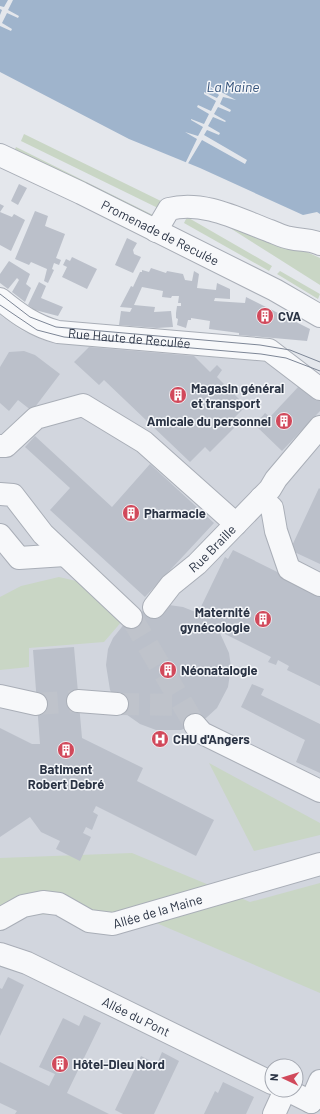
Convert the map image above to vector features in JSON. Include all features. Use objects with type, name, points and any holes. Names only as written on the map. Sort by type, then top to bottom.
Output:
[{"type":"street","name":"Promenade de Reculée","points":[[0,155],[81,193],[275,290],[319,315]]},
{"type":"street","points":[[156,231],[169,209],[184,206],[198,207],[212,209],[290,238],[310,239],[320,244]]},
{"type":"street","name":"Rue Haute de Reculée","points":[[0,299],[27,320],[42,328],[58,332],[269,350],[320,388]]},
{"type":"street","points":[[3,446],[36,418],[83,406],[144,442],[236,524]]},
{"type":"street","name":"Rue Braille","points":[[154,606],[171,585],[197,564],[266,493],[276,479],[320,428]]},
{"type":"street","name":"Rue Braille","points":[[266,493],[280,483],[320,444]]},
{"type":"street","points":[[266,493],[272,508],[276,531],[289,568],[320,585]]},
{"type":"street","points":[[0,494],[12,495],[43,534],[131,617]]},
{"type":"street","points":[[0,535],[19,558],[65,555]]},
{"type":"street","points":[[0,696],[36,704]]},
{"type":"street","points":[[78,701],[117,704]]},
{"type":"street","points":[[195,725],[202,734],[320,791]]},
{"type":"street","name":"Allée de la Maine","points":[[0,919],[23,906],[43,902],[59,904],[89,921],[113,924],[320,864]]},
{"type":"street","name":"Allée du Pont","points":[[0,954],[27,963],[264,1079]]},
{"type":"street","points":[[298,1098],[312,1108],[320,1081]]},
{"type":"street","points":[[274,1114],[282,1098]]},
{"type":"shaded area","name":"CHU d'Angers","points":[[0,315],[21,330],[46,341],[269,362],[320,399],[320,1114],[0,1114]]},
{"type":"green space","points":[[24,134],[165,203],[162,210],[21,141]]},
{"type":"green space","points":[[16,147],[159,218],[158,222],[14,151]]},
{"type":"green space","points":[[208,214],[281,240],[320,258],[320,285]]},
{"type":"green space","points":[[187,217],[272,266],[269,271],[184,223]]},
{"type":"green space","points":[[280,271],[320,294],[318,299],[277,274]]},
{"type":"green space","points":[[59,577],[85,583],[123,620],[104,642],[29,648],[29,667],[0,670],[0,597],[21,586]]},
{"type":"green space","points":[[209,763],[320,823],[320,835],[254,851]]},
{"type":"green space","points":[[132,853],[250,902],[320,883],[320,993],[133,913],[0,915],[0,858]]},
{"type":"water","name":"La Maine","points":[[0,0],[320,0],[320,214],[317,212],[303,215],[200,168],[129,139],[0,72]]},
{"type":"pier","points":[[8,0],[13,0],[8,10],[19,16],[18,18],[7,13],[2,23],[12,29],[11,31],[0,26],[0,15],[2,10],[0,9],[0,6],[4,7]]},
{"type":"pier","points":[[208,85],[236,100],[223,97],[220,104],[231,110],[230,112],[218,107],[214,114],[226,121],[225,122],[213,117],[208,126],[220,133],[219,135],[207,130],[204,135],[247,160],[245,164],[202,140],[187,165],[185,164],[197,139],[185,132],[198,136],[203,127],[191,119],[204,124],[209,114],[197,107],[198,105],[211,111],[216,101],[204,94],[204,92],[217,98],[219,95]]},
{"type":"building","points":[[19,184],[27,188],[18,205],[11,201]]},
{"type":"building","points":[[0,204],[4,206],[0,212]]},
{"type":"building","points":[[35,211],[48,216],[45,226],[65,234],[56,258],[61,260],[59,265],[54,263],[52,269],[54,270],[48,283],[44,281],[47,269],[31,262],[29,265],[15,259]]},
{"type":"building","points":[[0,212],[12,217],[14,214],[25,220],[11,251],[0,245]]},
{"type":"building","points":[[127,238],[137,243],[133,250],[134,254],[141,257],[133,273],[115,265]]},
{"type":"building","points":[[72,257],[97,269],[87,289],[62,277],[67,267],[63,265],[66,259],[70,261]]},
{"type":"building","points":[[9,261],[30,274],[26,284],[31,288],[25,302],[12,292],[19,280],[17,278],[8,289],[0,283],[0,274]]},
{"type":"building","points":[[151,268],[166,273],[167,271],[183,274],[185,280],[192,281],[194,271],[199,274],[197,288],[216,290],[217,283],[230,289],[230,299],[215,298],[214,301],[245,303],[246,297],[310,329],[307,341],[239,335],[239,333],[209,329],[210,321],[191,318],[191,320],[188,320],[186,328],[177,325],[177,306],[181,306],[181,303],[178,303],[179,296],[172,296],[171,298],[162,297],[163,291],[142,287],[134,305],[155,307],[154,312],[171,311],[173,327],[157,328],[119,325],[121,311],[130,312],[132,308],[120,307],[131,286],[133,287],[142,270],[149,272]]},
{"type":"building","points":[[39,282],[46,286],[41,298],[63,307],[58,316],[35,310],[28,305]]},
{"type":"building","name":"Magasin général et transport","points":[[89,347],[194,356],[210,372],[217,365],[222,370],[217,377],[246,406],[231,421],[236,426],[210,452],[205,447],[190,462],[104,380],[99,385],[74,362]]},
{"type":"building","points":[[24,351],[35,355],[60,374],[32,411],[18,400],[9,411],[0,403],[0,367],[9,352]]},
{"type":"building","name":"Amicale du personnel","points":[[300,385],[320,399],[320,411],[282,451],[255,425],[265,413],[270,417]]},
{"type":"building","name":"Pharmacie","points":[[35,436],[112,507],[150,464],[214,523],[145,597],[50,510],[70,488],[25,447]]},
{"type":"building","points":[[319,488],[320,489],[320,564],[290,550]]},
{"type":"building","points":[[233,550],[320,593],[320,686],[287,670],[289,666],[278,660],[276,665],[268,662],[271,657],[219,631],[229,653],[231,667],[228,687],[217,708],[195,725],[181,730],[156,730],[140,724],[123,712],[110,690],[106,665],[108,649],[113,638],[125,623],[146,609],[169,605],[183,607],[198,613],[225,557],[228,559]]},
{"type":"building","name":"Batiment Robert Debré","points":[[74,647],[82,738],[143,768],[137,781],[214,820],[196,856],[96,806],[93,812],[98,815],[92,830],[86,827],[83,833],[91,837],[80,861],[56,849],[60,841],[41,832],[30,817],[0,837],[0,728],[32,744],[40,744],[33,650]]},
{"type":"building","points":[[252,684],[264,689],[261,695],[320,724],[320,773],[296,762],[305,740],[241,707]]},
{"type":"building","points":[[8,977],[24,985],[0,1036],[0,988],[2,989]]},
{"type":"building","name":"Hôtel-Dieu Nord","points":[[84,1015],[101,1023],[67,1093],[109,1114],[15,1114],[17,1111],[0,1103],[0,1062],[49,1086],[55,1074],[39,1067],[63,1018],[79,1026]]},
{"type":"building","name":"Hôtel-Dieu Nord","points":[[162,1052],[179,1061],[154,1114],[123,1114],[115,1110],[141,1056],[157,1064]]},
{"type":"building","points":[[223,1082],[254,1097],[246,1114],[204,1114],[215,1091],[218,1093]]},
{"type":"tunnel","points":[[131,617],[195,725]]},
{"type":"tunnel","points":[[36,704],[78,701]]},
{"type":"tunnel","points":[[117,704],[183,705]]},
{"type":"tram line","points":[[0,294],[30,317],[56,327],[260,345],[290,350],[320,362]]},
{"type":"tram line","points":[[0,305],[37,330],[64,337],[261,354],[286,358],[320,371]]},
{"type":"place","name":"CVA","points":[[265,316]]},
{"type":"place","name":"Magasin général et transport","points":[[178,395]]},
{"type":"place","name":"Amicale du personnel","points":[[284,421]]},
{"type":"place","name":"Pharmacie","points":[[131,513]]},
{"type":"place","name":"Maternité gynécologie","points":[[263,619]]},
{"type":"place","name":"Néonatalogie","points":[[168,670]]},
{"type":"place","name":"CHU d'Angers","points":[[160,739]]},
{"type":"place","name":"Batiment Robert Debré","points":[[66,750]]},
{"type":"place","name":"Hôtel-Dieu Nord","points":[[60,1064]]}]
